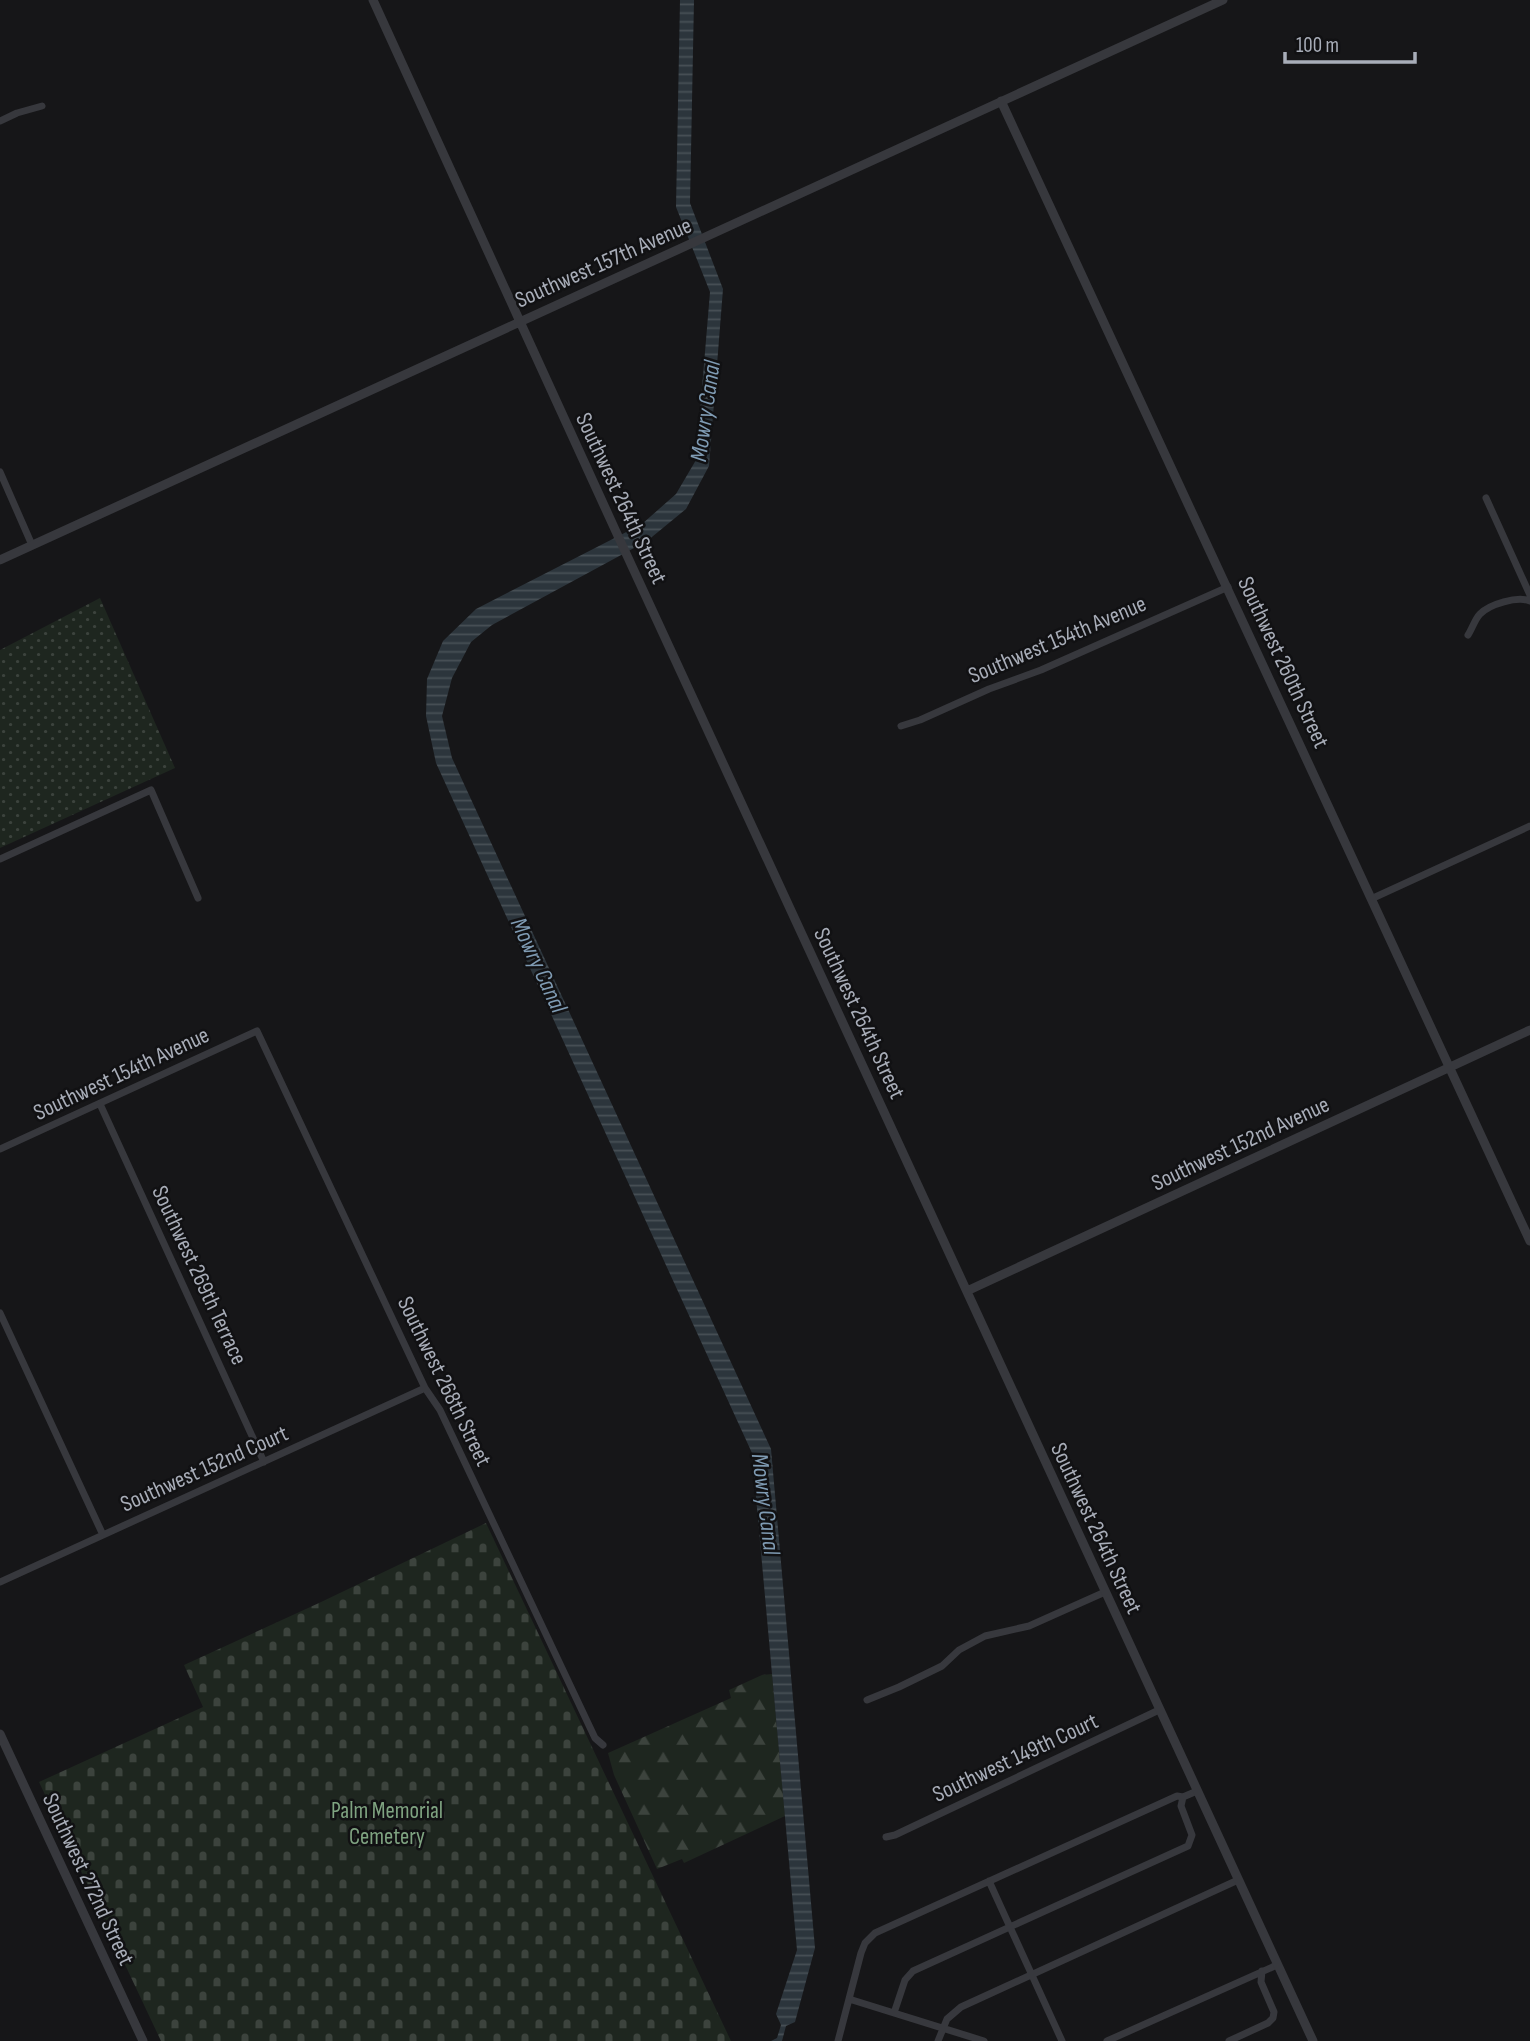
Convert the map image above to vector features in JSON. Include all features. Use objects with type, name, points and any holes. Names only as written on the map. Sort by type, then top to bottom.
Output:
[{"type":"street","name":"Southwest 264th Street","points":[[373,0],[1312,2041]]},
{"type":"street","name":"Southwest 157th Avenue","points":[[0,560],[1223,0]]},
{"type":"street","name":"Southwest 260th Street","points":[[1001,101],[1530,1241]]},
{"type":"street","points":[[0,121],[16,113],[42,106]]},
{"type":"street","points":[[0,472],[32,545]]},
{"type":"street","points":[[1486,498],[1530,595]]},
{"type":"street","name":"Southwest 154th Avenue","points":[[901,726],[1041,670],[1228,587]]},
{"type":"street","points":[[1468,635],[1480,614],[1506,601],[1522,598],[1530,601]]},
{"type":"street","points":[[0,859],[151,790],[198,898]]},
{"type":"street","points":[[1371,899],[1530,826]]},
{"type":"street","name":"Southwest 152nd Avenue","points":[[967,1291],[1530,1030]]},
{"type":"street","name":"Southwest 154th Avenue","points":[[0,1149],[257,1031]]},
{"type":"street","name":"Southwest 268th Street","points":[[257,1031],[425,1388],[440,1410],[589,1726],[595,1738],[603,1745]]},
{"type":"street","name":"Southwest 269th Terrace","points":[[100,1104],[264,1462]]},
{"type":"street","points":[[0,1313],[103,1535]]},
{"type":"street","name":"Southwest 152nd Court","points":[[0,1582],[425,1388]]},
{"type":"street","points":[[867,1700],[942,1666],[959,1650],[985,1636],[1029,1626],[1105,1592]]},
{"type":"street","name":"Southwest 149th Court","points":[[886,1837],[1159,1710]]},
{"type":"street","name":"Southwest 272nd Street","points":[[0,1734],[143,2041]]},
{"type":"street","points":[[838,2041],[861,1953],[872,1936],[883,1928],[1177,1796],[1183,1797],[1197,1791]]},
{"type":"street","points":[[894,2013],[905,1980],[913,1971],[1188,1846],[1192,1835],[1182,1809],[1183,1797]]},
{"type":"street","points":[[938,2041],[947,2019],[957,2009],[1238,1880]]},
{"type":"street","points":[[989,1881],[1062,2041]]},
{"type":"street","points":[[1107,2041],[1277,1965]]},
{"type":"street","points":[[1229,2041],[1268,2023],[1273,2018],[1273,2009],[1261,1982],[1262,1971]]},
{"type":"street","points":[[849,1999],[984,2041]]},
{"type":"green space","points":[[100,598],[175,768],[0,848],[0,650]]},
{"type":"green space","name":"Palm Memorial Cemetery","points":[[486,1523],[731,2041],[161,2041],[39,1782],[203,1707],[184,1665]]},
{"type":"green space","points":[[772,1674],[785,1816],[684,1863],[682,1859],[657,1869],[614,1775],[608,1753],[731,1698],[729,1690],[762,1675]]},
{"type":"water","name":"Mowry Canal","points":[[680,0],[694,0],[690,203],[723,289],[709,466],[686,509],[647,541],[492,625],[471,642],[452,678],[442,716],[452,758],[771,1449],[815,1948],[795,2022],[786,2026],[782,2041],[771,2041],[777,2038],[781,2025],[776,2014],[797,1950],[752,1453],[436,763],[426,716],[427,679],[443,641],[476,609],[642,524],[676,494],[696,460],[710,292],[676,207]]}]
